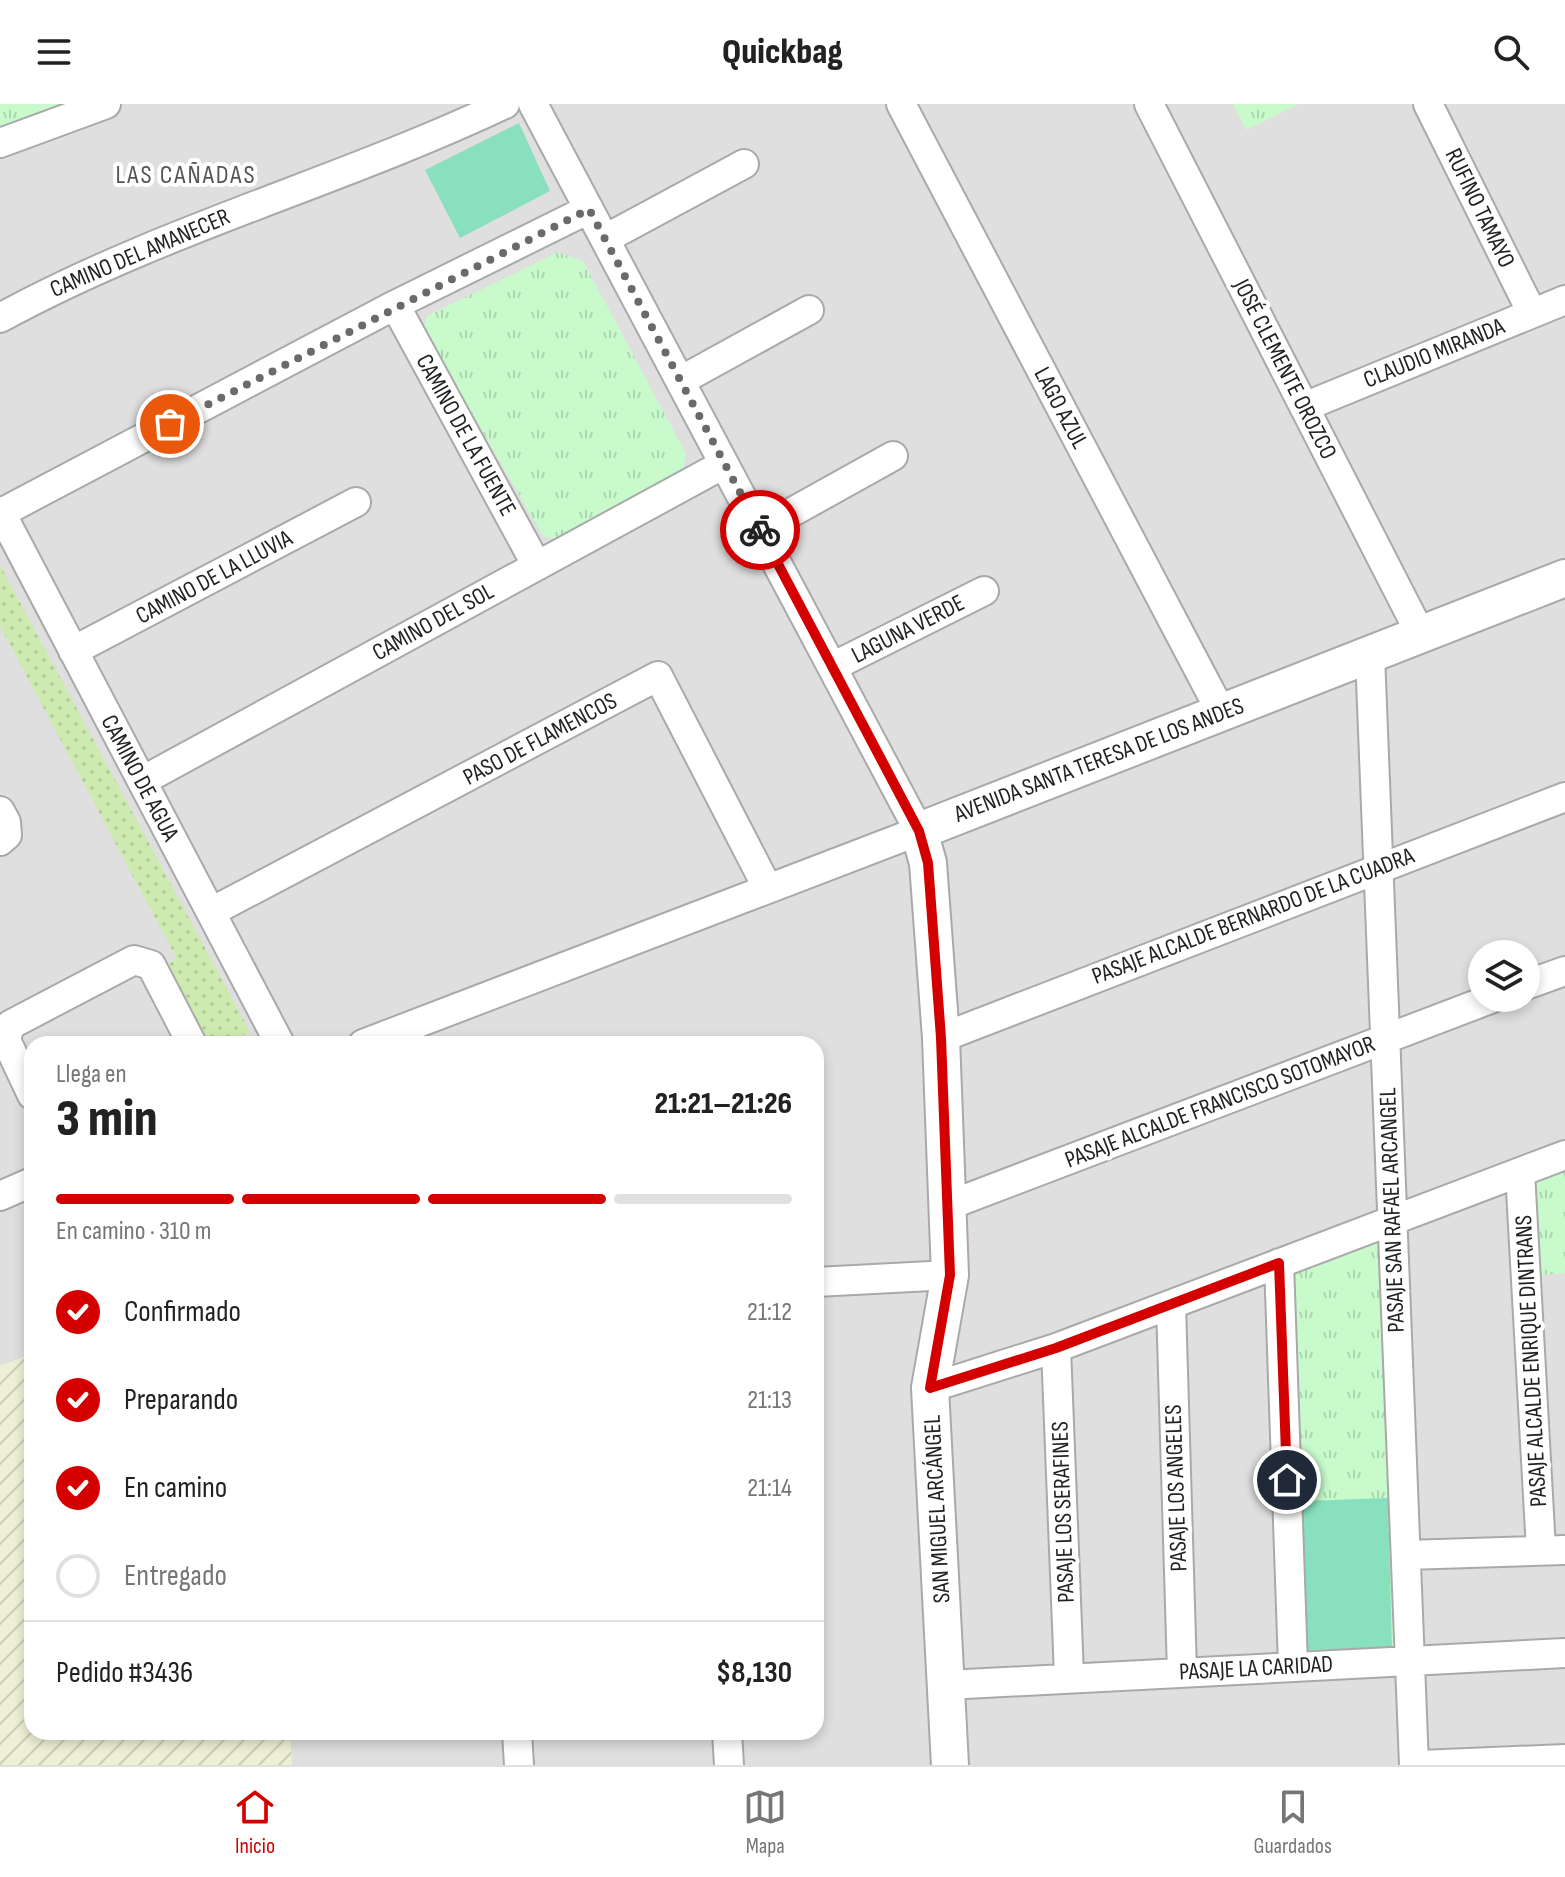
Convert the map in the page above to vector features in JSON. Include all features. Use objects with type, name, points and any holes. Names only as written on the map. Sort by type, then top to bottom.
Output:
[{"type":"street","points":[[0,143],[106,104]]},
{"type":"street","name":"CAMINO DEL AMANECER","points":[[0,318],[146,247],[431,139],[505,104]]},
{"type":"street","name":"SAN MIGUEL ARCÁNGEL","points":[[533,104],[919,831],[928,863],[941,1038],[950,1275],[930,1388],[950,1765]]},
{"type":"street","name":"LAGO AZUL","points":[[901,104],[1221,712]]},
{"type":"street","name":"JOSÉ CLEMENTE OROZCO","points":[[1149,104],[1421,635]]},
{"type":"street","name":"RUFINO TAMAYO","points":[[1428,104],[1532,313]]},
{"type":"street","points":[[605,239],[744,164]]},
{"type":"street","points":[[1,512],[395,305],[589,209]]},
{"type":"street","name":"CLAUDIO MIRANDA","points":[[1304,407],[1565,300]]},
{"type":"street","name":"CAMINO DE LA FUENTE","points":[[395,305],[537,566]]},
{"type":"street","points":[[680,381],[809,310]]},
{"type":"street","points":[[760,530],[893,456]]},
{"type":"street","name":"CAMINO DEL SOL","points":[[142,781],[724,464]]},
{"type":"street","name":"CAMINO DE LA LLUVIA","points":[[73,651],[356,502]]},
{"type":"street","name":"CAMINO DE AGUA","points":[[1,512],[276,1036]]},
{"type":"street","name":"AVENIDA SANTA TERESA DE LOS ANDES","points":[[384,1036],[1565,578]]},
{"type":"street","name":"LAGUNA VERDE","points":[[832,667],[984,591]]},
{"type":"street","name":"PASAJE SAN RAFAEL ARCANGEL","points":[[1370,655],[1414,1765]]},
{"type":"street","name":"PASO DE FLAMENCOS","points":[[211,912],[658,676],[767,887]]},
{"type":"street","name":"PASAJE ALCALDE BERNARDO DE LA CUADRA","points":[[941,1038],[1565,797]]},
{"type":"street","points":[[0,811],[6,822],[7,835],[0,841]]},
{"type":"street","points":[[24,1078],[6,1040],[10,1025],[134,960],[151,965],[188,1036]]},
{"type":"street","points":[[1540,980],[1565,971]]},
{"type":"street","name":"PASAJE ALCALDE FRANCISCO SOTOMAYOR","points":[[947,1206],[1468,1007]]},
{"type":"street","points":[[930,1388],[1056,1348],[1392,1218],[1565,1155]]},
{"type":"street","name":"PASAJE ALCALDE ENRIQUE DINTRANS","points":[[1520,1172],[1553,1550]]},
{"type":"street","points":[[0,1196],[24,1186]]},
{"type":"street","points":[[1279,1263],[1293,1666]]},
{"type":"street","points":[[824,1282],[950,1275]]},
{"type":"street","name":"PASAJE LOS ANGELES","points":[[1171,1305],[1182,1672]]},
{"type":"street","name":"PASAJE LOS SERAFINES","points":[[1056,1348],[1069,1676]]},
{"type":"street","points":[[1406,1555],[1553,1550]]},
{"type":"street","name":"PASAJE LA CARIDAD","points":[[947,1685],[1069,1676],[1565,1653]]},
{"type":"street","points":[[517,1740],[519,1765]]},
{"type":"street","points":[[727,1740],[729,1765]]},
{"type":"street","points":[[1420,1765],[1565,1759]]},
{"type":"shaded area","points":[[0,104],[1565,104],[1565,1765],[290,1765],[289,1740],[824,1740],[824,1036],[24,1036],[24,1357],[0,1366]]},
{"type":"green space","points":[[0,104],[71,104],[0,129]]},
{"type":"green space","points":[[1233,104],[1299,104],[1246,130]]},
{"type":"green space","points":[[519,123],[550,191],[460,238],[425,170]]},
{"type":"green space","points":[[558,252],[583,261],[686,454],[683,470],[554,539],[543,536],[423,329],[427,316]]},
{"type":"green space","points":[[0,565],[250,1032],[242,1036],[198,1036],[163,966],[177,959],[0,626]]},
{"type":"green space","points":[[1565,1167],[1565,1273],[1531,1276],[1528,1182]]},
{"type":"green space","points":[[1392,1218],[1410,1661],[1293,1666],[1279,1263]]},
{"type":"green space","points":[[24,1357],[24,1740],[290,1740],[292,1765],[0,1765],[0,1366]]},
{"type":"green space","points":[[1388,1498],[1392,1648],[1306,1650],[1302,1501]]},
{"type":"way so far","points":[[170,424],[395,305],[589,209],[760,530]]},
{"type":"district","name":"LAS CAÑADAS","points":[[186,175]]},
{"type":"route","points":[[760,530],[919,831],[928,863],[941,1038],[950,1275],[930,1388],[1056,1348],[1279,1263],[1287,1480]]}]
